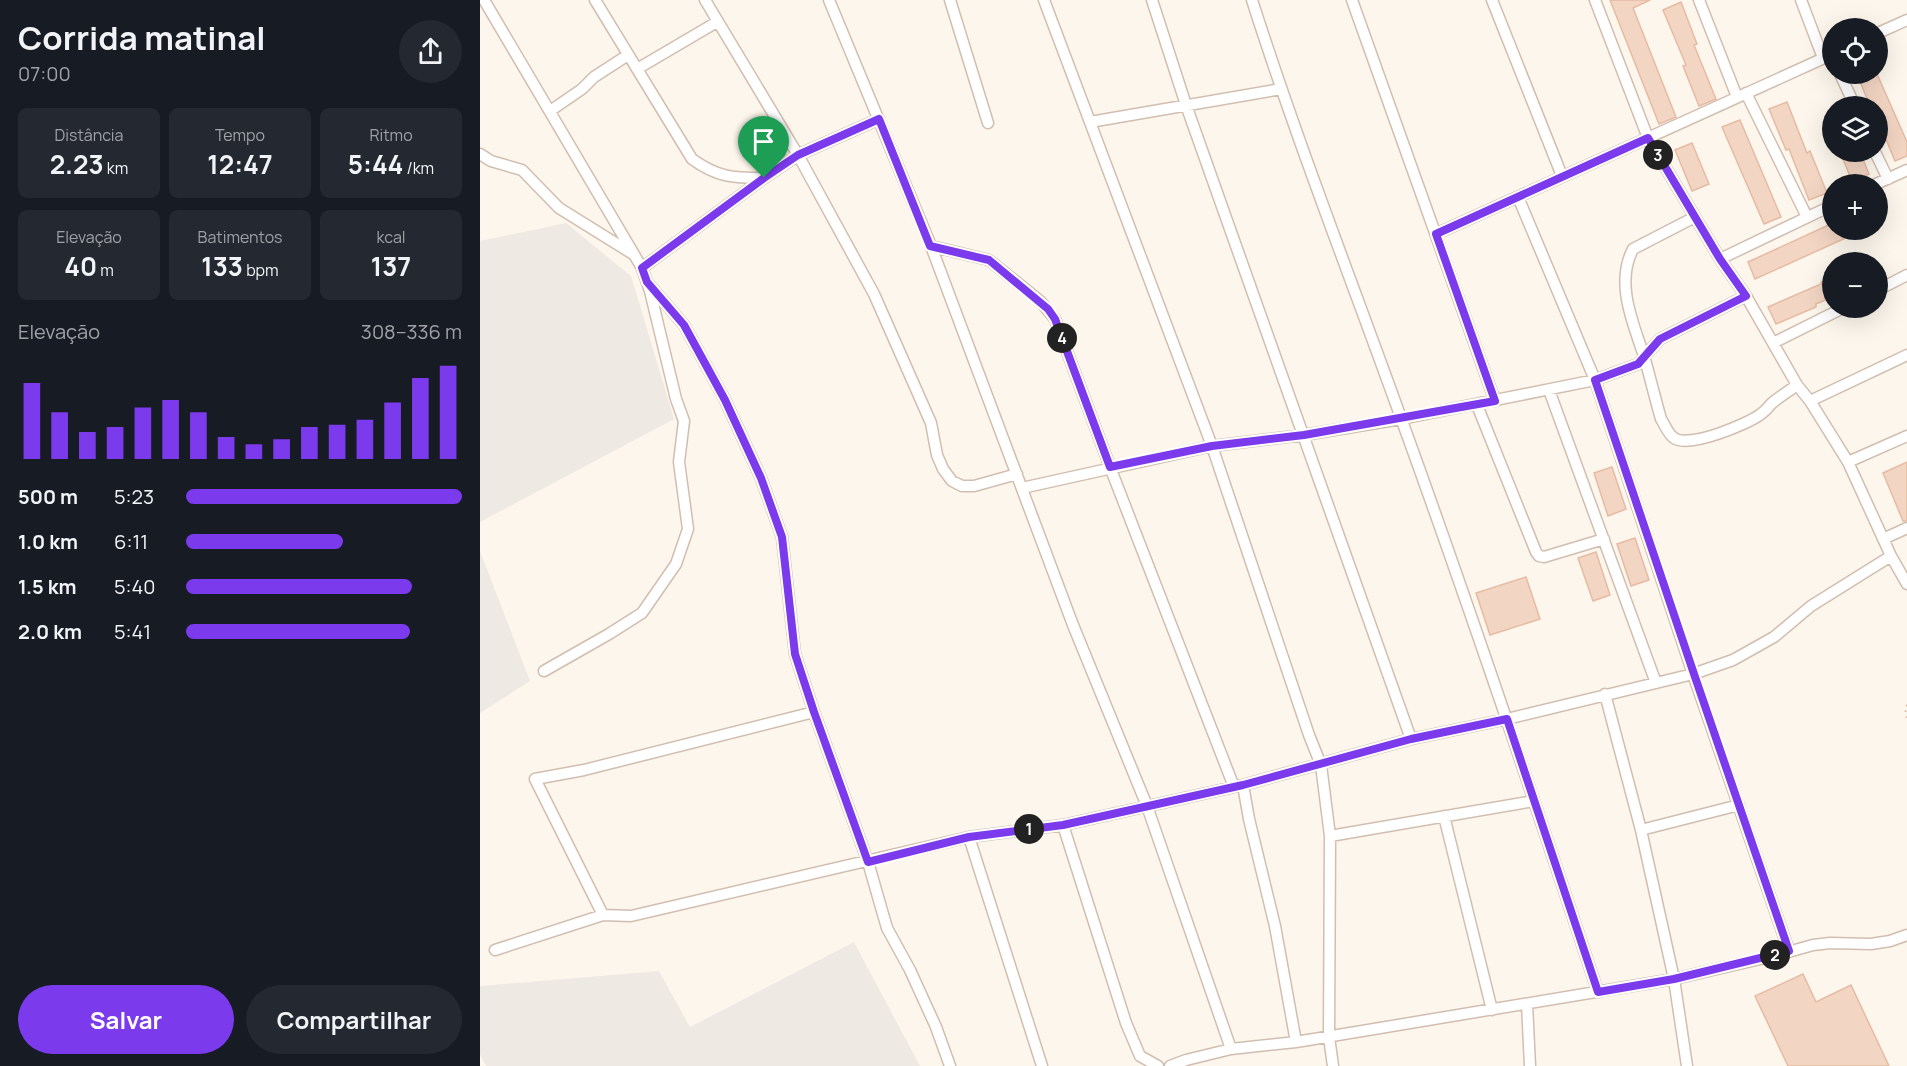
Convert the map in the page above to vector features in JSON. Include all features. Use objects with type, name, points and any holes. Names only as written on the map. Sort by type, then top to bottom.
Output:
[{"type":"street","points":[[484,0],[642,268],[676,399],[684,421],[679,462],[688,529],[676,564],[642,613],[544,670]]},
{"type":"street","points":[[595,0],[692,159],[711,172],[726,176],[764,178]]},
{"type":"street","points":[[705,0],[798,155],[874,294],[931,423],[937,455],[943,469],[952,481],[962,486],[974,486],[1017,474]]},
{"type":"street","points":[[829,0],[930,246],[1073,625],[1147,806],[1231,1049]]},
{"type":"street","points":[[950,0],[988,123]]},
{"type":"street","points":[[1044,0],[1212,446],[1321,765],[1330,836],[1329,1037],[1333,1066]]},
{"type":"street","points":[[1152,0],[1186,105],[1411,739]]},
{"type":"street","points":[[1252,0],[1281,89],[1507,719],[1598,992]]},
{"type":"street","points":[[1352,0],[1495,401]]},
{"type":"street","points":[[1491,0],[1562,176]]},
{"type":"street","points":[[1595,0],[1648,138],[1720,259],[1746,296],[1797,385],[1810,401],[1848,462],[1891,556],[1907,584]]},
{"type":"street","points":[[1699,0],[1742,95],[1807,217]]},
{"type":"street","points":[[1801,0],[1822,41]]},
{"type":"street","points":[[1888,29],[1907,20]]},
{"type":"street","points":[[637,69],[717,22]]},
{"type":"street","points":[[550,111],[582,89],[594,77],[628,55]]},
{"type":"street","points":[[1436,234],[1822,60]]},
{"type":"street","points":[[1090,122],[1281,89]]},
{"type":"street","points":[[642,268],[798,155],[879,119]]},
{"type":"street","points":[[480,153],[490,161],[526,173],[560,208],[635,255]]},
{"type":"street","points":[[1888,179],[1907,170]]},
{"type":"street","points":[[1518,197],[1595,380],[1789,951]]},
{"type":"street","points":[[1720,259],[1822,210]]},
{"type":"street","points":[[1695,217],[1633,249],[1628,258],[1626,271],[1630,314],[1661,419],[1674,438],[1681,441],[1706,437],[1747,422],[1763,413],[1771,404],[1797,385]]},
{"type":"street","points":[[930,246],[989,260],[1048,309],[1055,319],[1110,467],[1239,786],[1275,926],[1296,1042]]},
{"type":"street","points":[[1888,285],[1907,275]]},
{"type":"street","points":[[647,282],[684,325],[725,400],[761,478],[782,537],[795,654],[868,862],[887,928],[923,999],[950,1066]]},
{"type":"street","points":[[1022,488],[1212,446],[1304,435],[1401,419],[1595,380],[1638,364],[1660,339],[1746,296]]},
{"type":"street","points":[[1773,343],[1823,318]]},
{"type":"street","points":[[1810,401],[1907,355]]},
{"type":"street","points":[[1550,390],[1656,683]]},
{"type":"street","points":[[1477,405],[1539,556],[1544,557],[1604,539]]},
{"type":"street","points":[[1848,462],[1907,436]]},
{"type":"street","points":[[1883,539],[1907,528]]},
{"type":"street","points":[[495,950],[603,915],[632,916],[969,837],[1063,825],[1239,786],[1411,739],[1507,719],[1694,674],[1734,660],[1774,637],[1811,606],[1891,556]]},
{"type":"street","points":[[1605,694],[1641,830],[1674,979],[1687,1066]]},
{"type":"street","points":[[603,915],[535,779],[584,770],[814,712]]},
{"type":"street","points":[[1330,836],[1534,801]]},
{"type":"street","points":[[1641,830],[1739,805]]},
{"type":"street","points":[[1444,816],[1492,1010]]},
{"type":"street","points":[[1063,825],[1126,1023],[1140,1056],[1158,1066]]},
{"type":"street","points":[[969,837],[1042,1066]]},
{"type":"street","points":[[1170,1066],[1186,1059],[1231,1049],[1296,1042],[1492,1010],[1674,979],[1830,943],[1871,944],[1907,935]]},
{"type":"street","points":[[1527,1004],[1530,1066]]},
{"type":"path","points":[[1907,705],[1905,708],[1907,719]]},
{"type":"shaded area","points":[[566,223],[631,276],[674,419],[480,522],[480,241]]},
{"type":"shaded area","points":[[480,551],[530,681],[480,713]]},
{"type":"shaded area","points":[[854,942],[920,1066],[486,1066],[480,1054],[480,986],[659,971],[690,1027]]},
{"type":"building","points":[[1610,0],[1650,0],[1633,8],[1676,117],[1659,124]]},
{"type":"building","points":[[1681,2],[1697,44],[1694,45],[1716,99],[1699,106],[1683,66],[1686,65],[1663,10]]},
{"type":"building","points":[[1861,84],[1881,84],[1887,96],[1866,96]]},
{"type":"building","points":[[1888,99],[1907,142],[1907,156],[1895,161],[1888,144]]},
{"type":"building","points":[[1787,102],[1807,153],[1810,151],[1822,181],[1822,195],[1809,200],[1789,149],[1786,150],[1769,109]]},
{"type":"building","points":[[1740,120],[1781,217],[1764,224],[1722,127]]},
{"type":"building","points":[[1692,143],[1709,184],[1692,191],[1675,150]]},
{"type":"building","points":[[1844,162],[1864,162],[1869,174],[1849,174]]},
{"type":"building","points":[[1822,228],[1822,240],[1841,240],[1755,279],[1748,262]]},
{"type":"building","points":[[1821,282],[1822,302],[1816,304],[1816,307],[1776,324],[1768,307],[1821,284]]},
{"type":"building","points":[[1907,462],[1907,521],[1903,521],[1883,473]]},
{"type":"building","points":[[1612,467],[1626,509],[1608,516],[1594,473]]},
{"type":"building","points":[[1635,538],[1649,580],[1631,586],[1617,544]]},
{"type":"building","points":[[1596,552],[1610,595],[1593,601],[1578,558]]},
{"type":"building","points":[[1526,577],[1540,619],[1490,635],[1476,593]]},
{"type":"building","points":[[1803,974],[1816,1002],[1851,985],[1889,1066],[1788,1066],[1755,996]]},
{"type":"route","points":[[879,119],[930,246],[989,260],[1040,301],[1055,319],[1110,467],[1212,446],[1304,435],[1495,401],[1436,234],[1648,138],[1720,259],[1746,296],[1660,339],[1640,363],[1595,380],[1789,951],[1674,979],[1598,992],[1507,719],[1351,754],[1321,765],[1243,785],[1063,825],[969,837],[868,862],[795,654],[782,537],[761,478],[725,400],[684,325],[647,282],[642,268],[764,178],[798,155],[879,119]]}]
